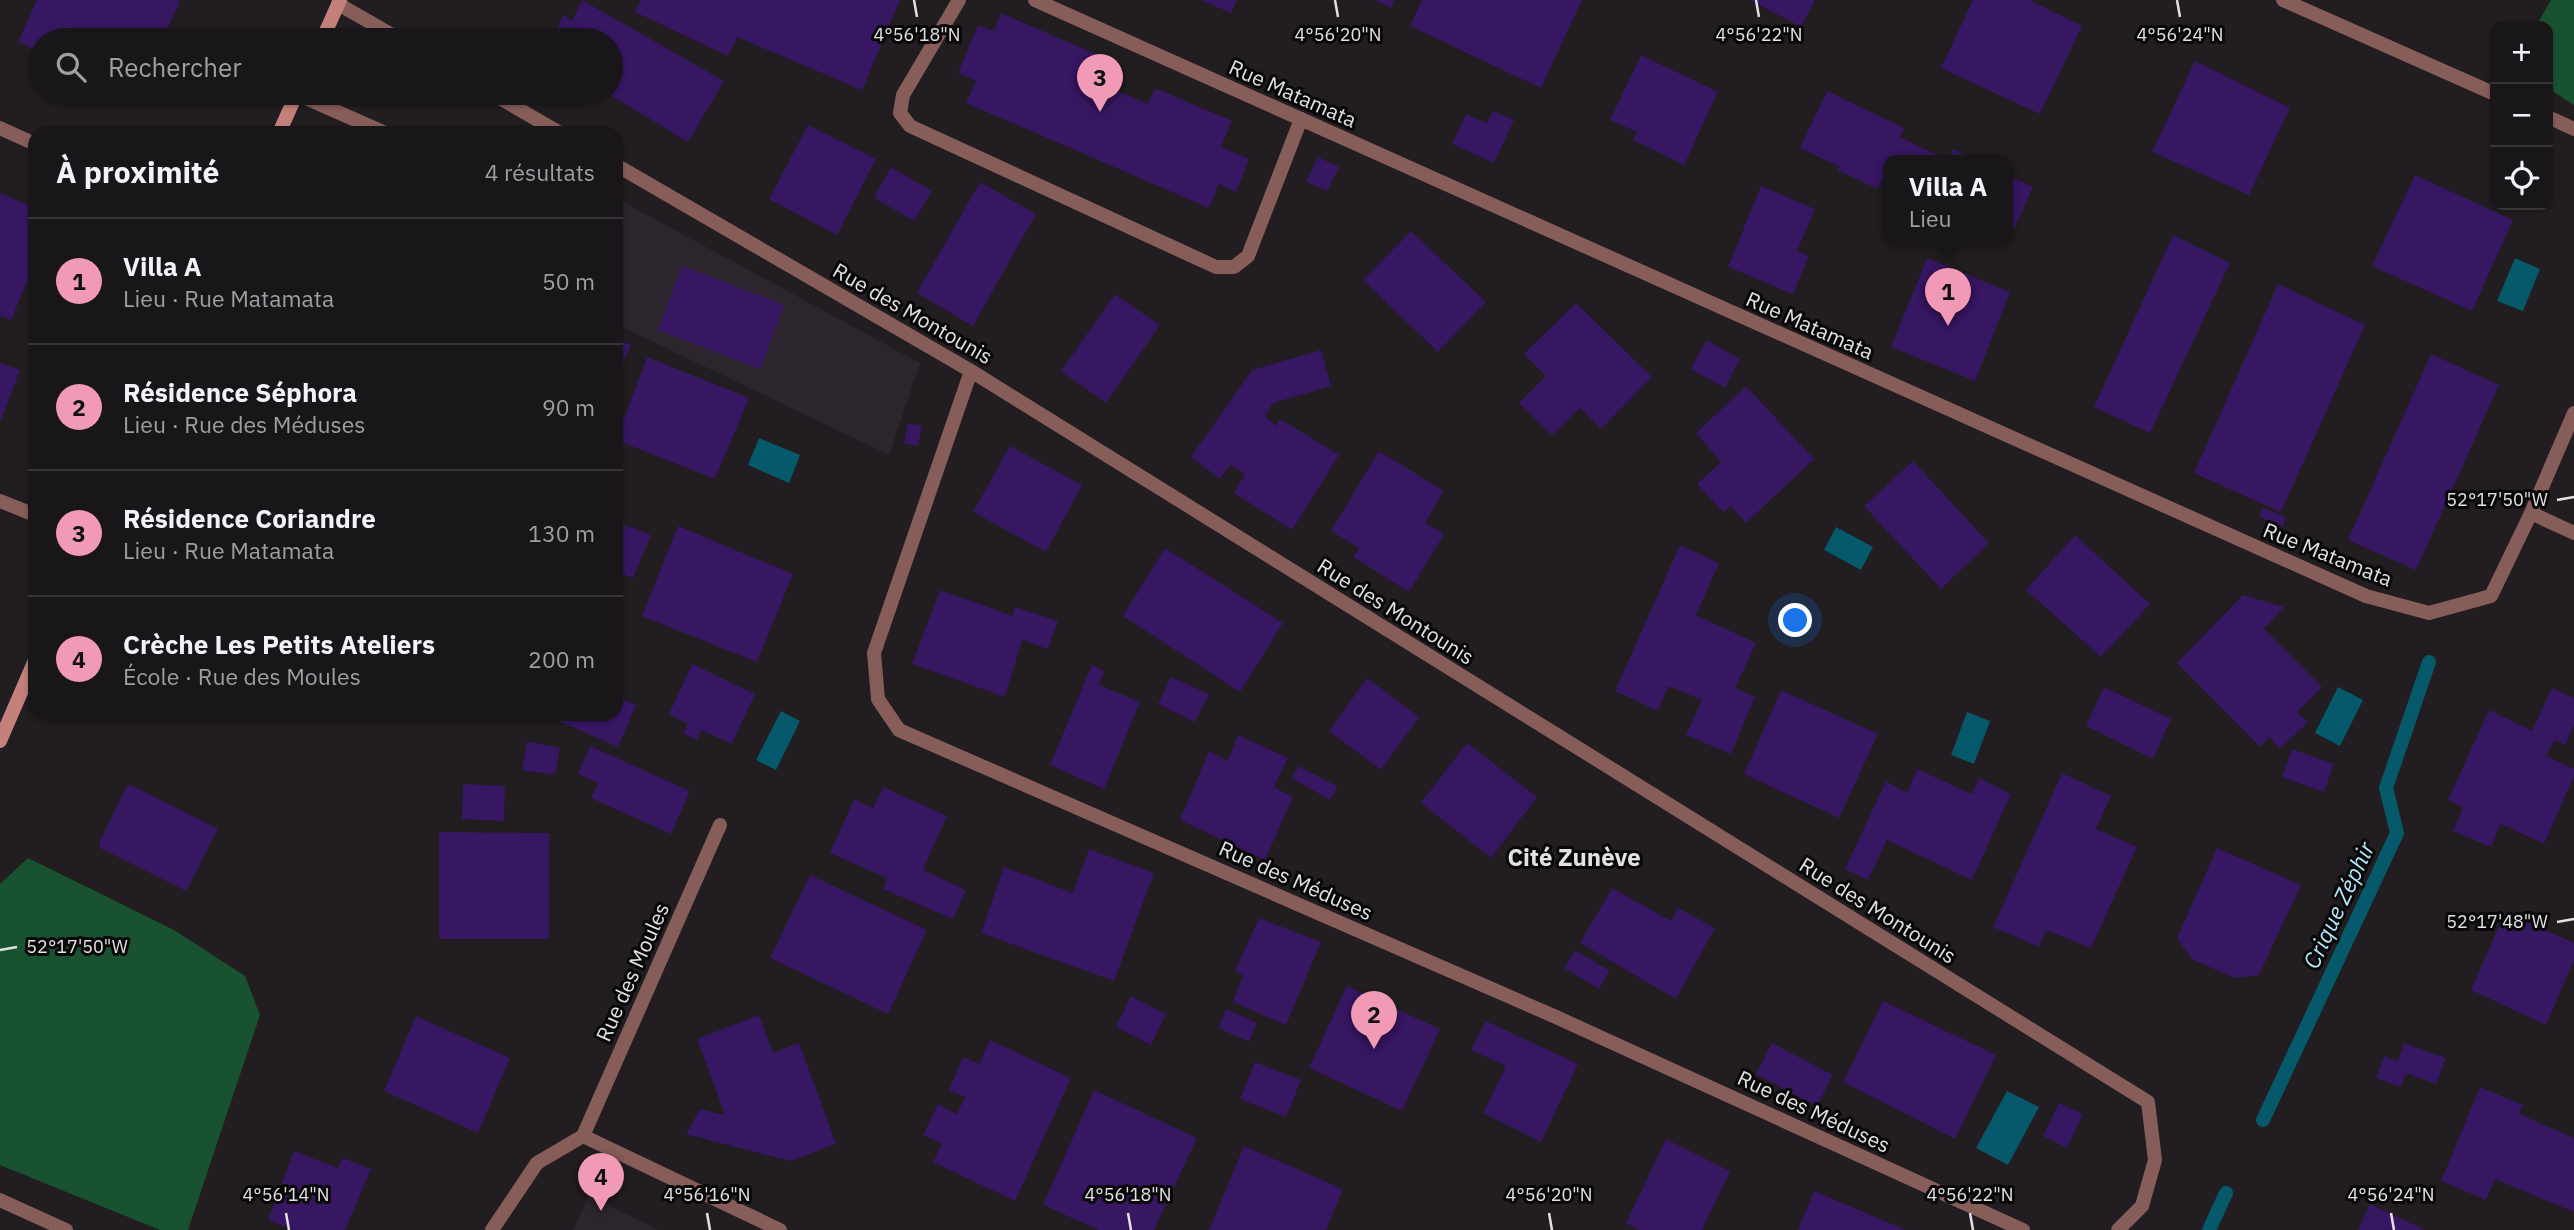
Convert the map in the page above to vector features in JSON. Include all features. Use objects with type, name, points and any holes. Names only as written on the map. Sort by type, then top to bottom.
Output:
[{"type":"main road","points":[[327,28],[339,2]]},
{"type":"main road","points":[[282,126],[292,105]]},
{"type":"main road","points":[[0,741],[28,676]]},
{"type":"street","points":[[959,0],[903,94],[900,113],[910,126],[1216,267],[1234,267],[1248,256],[1301,119]]},
{"type":"street","name":"Rue Matamata","points":[[1035,0],[2366,596],[2429,613],[2491,596],[2531,513],[2574,413]]},
{"type":"street","points":[[2283,0],[2490,92]]},
{"type":"street","points":[[339,2],[381,28]]},
{"type":"street","points":[[322,105],[368,126]]},
{"type":"street","points":[[512,105],[549,126]]},
{"type":"street","points":[[2553,119],[2574,129]]},
{"type":"street","points":[[0,128],[28,141]]},
{"type":"street","name":"Rue des Montounis","points":[[623,169],[971,371],[2148,1102],[2155,1160],[2142,1206],[2118,1230]]},
{"type":"street","name":"Rue des Méduses","points":[[971,371],[874,653],[878,699],[899,730],[1556,1017],[2023,1230]]},
{"type":"street","points":[[0,500],[28,512]]},
{"type":"street","points":[[2531,513],[2574,533]]},
{"type":"street","name":"Rue des Moules","points":[[583,1136],[720,825]]},
{"type":"street","points":[[492,1230],[537,1163],[583,1136],[780,1230]]},
{"type":"street","points":[[0,1200],[66,1230]]},
{"type":"shaded area","points":[[623,202],[920,363],[889,455],[623,327]]},
{"type":"shaded area","points":[[589,1196],[649,1225],[658,1230],[573,1230]]},
{"type":"green space","points":[[2551,0],[2574,0],[2574,105],[2553,91],[2553,21],[2539,21]]},
{"type":"green space","points":[[28,858],[174,930],[245,976],[260,1015],[188,1230],[160,1230],[0,1165],[0,884]]},
{"type":"water","points":[[2515,258],[2540,269],[2523,311],[2497,301]]},
{"type":"water","points":[[759,438],[800,455],[789,483],[748,465]]},
{"type":"water","points":[[1836,527],[1873,547],[1861,570],[1824,550]]},
{"type":"water","points":[[2338,687],[2363,700],[2340,746],[2315,733]]},
{"type":"water","points":[[781,711],[800,721],[776,770],[756,760]]},
{"type":"water","points":[[1967,712],[1990,721],[1974,764],[1951,755]]},
{"type":"water","points":[[2007,1091],[2039,1107],[2008,1165],[1976,1148]]},
{"type":"building","points":[[37,0],[180,2],[168,28],[28,28],[28,47],[18,42]]},
{"type":"building","points":[[582,0],[724,81],[688,142],[623,103],[623,28],[558,28],[564,15],[572,21]]},
{"type":"building","points":[[641,0],[900,0],[862,90],[737,37],[728,56],[635,12]]},
{"type":"building","points":[[1201,0],[1237,0],[1231,13]]},
{"type":"building","points":[[1374,0],[1394,0],[1391,8]]},
{"type":"building","points":[[1422,0],[1582,0],[1541,88],[1410,26]]},
{"type":"building","points":[[1750,0],[1815,0],[1801,27]]},
{"type":"building","points":[[1973,0],[2029,0],[2082,26],[2040,114],[1941,68]]},
{"type":"building","points":[[1001,13],[1107,59],[1097,82],[1148,104],[1155,88],[1232,121],[1221,147],[1249,159],[1236,192],[1219,184],[1209,208],[966,103],[976,81],[958,73],[978,25],[994,31]]},
{"type":"building","points":[[1641,55],[1718,92],[1684,165],[1633,140],[1637,132],[1610,120]]},
{"type":"building","points":[[2195,61],[2290,108],[2249,195],[2152,152]]},
{"type":"building","points":[[1827,91],[1904,128],[1900,137],[1939,155],[1883,155],[1883,177],[1878,189],[1837,170],[1840,167],[1800,148]]},
{"type":"building","points":[[1493,111],[1514,120],[1494,163],[1452,144],[1466,114],[1487,123]]},
{"type":"building","points":[[808,125],[876,159],[837,235],[769,199]]},
{"type":"building","points":[[1953,149],[1965,155],[1951,155]]},
{"type":"building","points":[[1318,157],[1339,167],[1327,191],[1306,182]]},
{"type":"building","points":[[891,167],[932,191],[914,221],[874,198]]},
{"type":"building","points":[[2415,175],[2513,220],[2472,311],[2372,266]]},
{"type":"building","points":[[2013,177],[2033,187],[2013,231]]},
{"type":"building","points":[[980,182],[1036,214],[973,326],[917,293]]},
{"type":"building","points":[[1761,186],[1815,209],[1797,251],[1809,256],[1793,294],[1728,267]]},
{"type":"building","points":[[0,193],[28,205],[28,280],[11,320],[0,316]]},
{"type":"building","points":[[1411,231],[1486,302],[1438,352],[1363,280]]},
{"type":"building","points":[[2173,235],[2230,263],[2150,433],[2094,407]]},
{"type":"building","points":[[1927,258],[2010,292],[1975,381],[1891,347]]},
{"type":"building","points":[[682,266],[784,305],[760,369],[658,330]]},
{"type":"building","points":[[2278,284],[2365,325],[2281,512],[2194,473]]},
{"type":"building","points":[[1115,294],[1160,325],[1106,403],[1061,371]]},
{"type":"building","points":[[1576,303],[1652,377],[1601,429],[1580,408],[1552,435],[1519,403],[1546,376],[1524,354]]},
{"type":"building","points":[[1706,340],[1740,359],[1725,388],[1691,369]]},
{"type":"building","points":[[623,342],[631,345],[623,363]]},
{"type":"building","points":[[1321,350],[1331,386],[1273,403],[1265,416],[1276,426],[1280,419],[1339,455],[1292,530],[1234,493],[1245,474],[1230,465],[1220,479],[1191,457],[1252,370]]},
{"type":"building","points":[[2431,354],[2499,385],[2416,570],[2348,540]]},
{"type":"building","points":[[647,357],[749,398],[715,479],[623,443],[623,421]]},
{"type":"building","points":[[0,363],[20,370],[0,423]]},
{"type":"building","points":[[1746,386],[1814,459],[1746,523],[1731,506],[1723,512],[1697,484],[1721,462],[1696,433]]},
{"type":"building","points":[[908,423],[922,426],[918,446],[904,444]]},
{"type":"building","points":[[1010,446],[1082,485],[1046,552],[973,512]]},
{"type":"building","points":[[1379,451],[1444,491],[1425,523],[1444,534],[1409,592],[1353,557],[1359,548],[1331,531]]},
{"type":"building","points":[[1913,461],[1989,543],[1941,589],[1864,506]]},
{"type":"building","points":[[2263,508],[2286,517],[2283,527],[2259,517]]},
{"type":"building","points":[[623,524],[651,535],[633,578],[623,574]]},
{"type":"building","points":[[678,526],[793,574],[757,662],[642,616]]},
{"type":"building","points":[[2075,535],[2150,604],[2101,657],[2026,590]]},
{"type":"building","points":[[1680,545],[1719,563],[1696,615],[1756,643],[1735,688],[1755,697],[1731,754],[1686,735],[1702,700],[1668,686],[1658,711],[1615,691]]},
{"type":"building","points":[[1165,548],[1283,623],[1240,692],[1123,616]]},
{"type":"building","points":[[940,590],[1013,616],[1015,607],[1058,621],[1048,649],[1022,640],[1005,697],[912,664]]},
{"type":"building","points":[[2243,595],[2284,607],[2264,629],[2322,687],[2297,712],[2308,722],[2280,749],[2269,737],[2260,747],[2177,663]]},
{"type":"building","points":[[692,664],[755,694],[732,744],[701,730],[697,740],[683,733],[688,724],[669,714]]},
{"type":"building","points":[[1092,665],[1104,671],[1099,685],[1140,702],[1104,789],[1050,765]]},
{"type":"building","points":[[1171,677],[1209,694],[1195,722],[1158,704]]},
{"type":"building","points":[[1367,678],[1419,717],[1381,770],[1329,731]]},
{"type":"building","points":[[2104,687],[2171,719],[2153,759],[2086,726]]},
{"type":"building","points":[[2552,688],[2574,698],[2574,725],[2565,745],[2554,740],[2546,756],[2574,769],[2574,776],[2544,844],[2501,824],[2491,847],[2453,831],[2463,807],[2448,800],[2489,710],[2532,731]]},
{"type":"building","points":[[1781,690],[1878,734],[1839,818],[1744,774]]},
{"type":"building","points":[[623,699],[636,705],[618,747],[559,721],[623,721]]},
{"type":"building","points":[[1238,735],[1288,758],[1274,787],[1293,797],[1265,860],[1180,820],[1209,751],[1228,761]]},
{"type":"building","points":[[527,741],[560,748],[555,775],[522,770]]},
{"type":"building","points":[[1467,743],[1537,797],[1491,858],[1421,803]]},
{"type":"building","points":[[590,746],[690,791],[671,834],[591,798],[598,783],[578,774]]},
{"type":"building","points":[[2292,749],[2334,764],[2324,792],[2282,777]]},
{"type":"building","points":[[1299,766],[1338,787],[1330,800],[1292,778]]},
{"type":"building","points":[[1917,769],[1972,794],[1979,778],[2011,794],[1972,880],[1887,840],[1868,880],[1845,869],[1886,781],[1907,793]]},
{"type":"building","points":[[2062,773],[2111,796],[2096,829],[2137,847],[2091,948],[2046,930],[2039,947],[1993,927]]},
{"type":"building","points":[[463,784],[505,786],[504,821],[462,819]]},
{"type":"building","points":[[131,785],[218,829],[186,891],[100,848],[99,843],[127,786]]},
{"type":"building","points":[[883,787],[947,816],[923,870],[966,890],[953,919],[883,889],[887,878],[830,853],[854,799],[873,808]]},
{"type":"building","points":[[439,832],[549,833],[549,939],[439,939]]},
{"type":"building","points":[[2217,848],[2301,885],[2259,975],[2234,978],[2192,959],[2177,938]]},
{"type":"building","points":[[1089,849],[1154,873],[1114,981],[981,933],[1004,867],[1073,893]]},
{"type":"building","points":[[810,875],[927,930],[888,1014],[770,958]]},
{"type":"building","points":[[1612,888],[1671,921],[1678,908],[1715,928],[1676,999],[1580,943]]},
{"type":"building","points":[[2505,912],[2574,943],[2574,960],[2546,1025],[2471,990]]},
{"type":"building","points":[[1259,918],[1321,942],[1286,1025],[1233,1002],[1243,975],[1235,971]]},
{"type":"building","points":[[1575,950],[1610,971],[1599,989],[1564,968]]},
{"type":"building","points":[[1347,986],[1440,1029],[1402,1111],[1309,1068]]},
{"type":"building","points":[[1131,996],[1166,1014],[1151,1045],[1116,1027]]},
{"type":"building","points":[[1883,1001],[1996,1055],[1955,1139],[1843,1082]]},
{"type":"building","points":[[1226,1009],[1257,1023],[1249,1042],[1218,1028]]},
{"type":"building","points":[[759,1015],[773,1053],[799,1043],[836,1144],[790,1161],[686,1134],[700,1109],[725,1115],[697,1039]]},
{"type":"building","points":[[416,1016],[510,1058],[478,1133],[384,1091]]},
{"type":"building","points":[[1486,1021],[1578,1064],[1541,1142],[1483,1113],[1506,1066],[1471,1050]]},
{"type":"building","points":[[990,1040],[1071,1078],[1015,1201],[933,1162],[942,1144],[923,1135],[938,1104],[957,1114],[965,1097],[949,1090],[963,1057],[979,1064]]},
{"type":"building","points":[[1772,1043],[1833,1075],[1817,1106],[1756,1074]]},
{"type":"building","points":[[2404,1043],[2446,1058],[2436,1084],[2406,1073],[2401,1087],[2376,1078],[2384,1056],[2398,1061]]},
{"type":"building","points":[[1255,1062],[1301,1080],[1286,1117],[1240,1099]]},
{"type":"building","points":[[2480,1087],[2523,1105],[2519,1114],[2574,1138],[2574,1212],[2495,1179],[2486,1200],[2441,1181]]},
{"type":"building","points":[[1094,1090],[1197,1138],[1154,1230],[1099,1230],[1043,1205]]},
{"type":"building","points":[[2059,1103],[2083,1114],[2067,1148],[2043,1136]]},
{"type":"building","points":[[1666,1139],[1730,1171],[1702,1230],[1640,1230],[1626,1223]]},
{"type":"building","points":[[1244,1146],[1343,1189],[1326,1230],[1209,1230]]},
{"type":"building","points":[[294,1151],[338,1168],[343,1158],[371,1169],[345,1230],[293,1230],[268,1220]]},
{"type":"building","points":[[1814,1191],[1906,1230],[1798,1230]]},
{"type":"building","points":[[2370,1204],[2404,1220],[2425,1230],[2358,1230]]},
{"type":"waterway","name":"Crique Zéphir","points":[[2263,1120],[2397,833],[2386,788],[2429,662]]},
{"type":"waterway","name":"Crique Zéphir","points":[[2209,1230],[2226,1193]]},
{"type":"place","name":"Résidence Coriandre","points":[[1100,112]]},
{"type":"place","name":"Villa A","points":[[1948,326]]},
{"type":"place","name":"Résidence Séphora","points":[[1374,1049]]},
{"type":"place","name":"Crèche Les Petits Ateliers","points":[[601,1211]]},
{"type":"district","name":"Cité Zunève","points":[[1574,857]]}]
